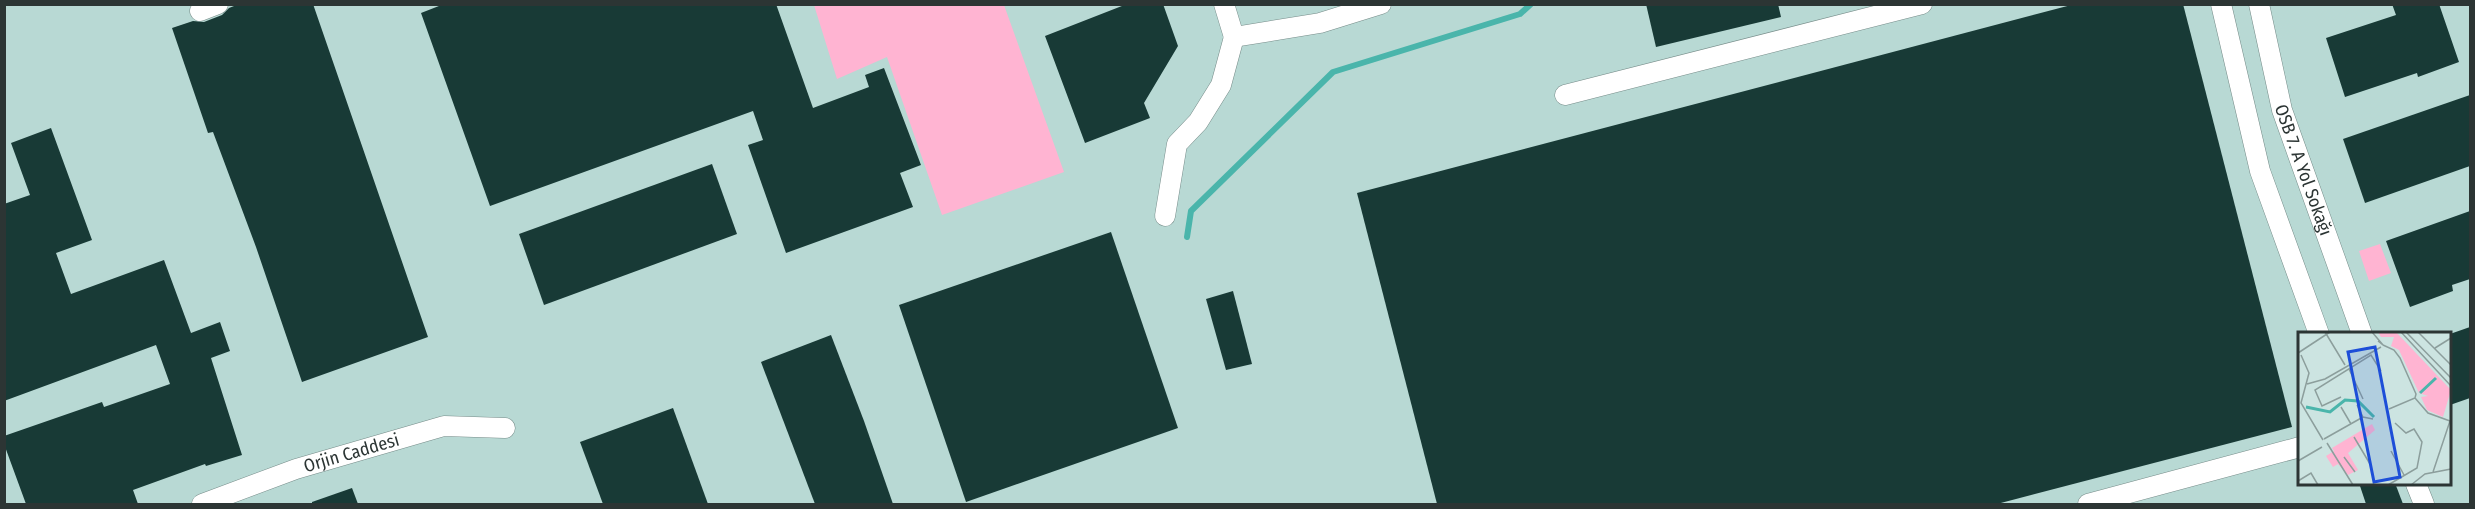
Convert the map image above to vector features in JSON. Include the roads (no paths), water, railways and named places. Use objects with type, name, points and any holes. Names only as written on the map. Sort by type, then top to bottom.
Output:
[{"type":"street","points":[[1165,216],[1177,144],[1198,122],[1221,85],[1234,37],[1224,4]]},
{"type":"street","points":[[1234,37],[1320,23],[1381,4]]},
{"type":"street","points":[[1565,95],[1922,4]]},
{"type":"street","points":[[2221,4],[2260,171],[2319,332]]},
{"type":"street","name":"OSB 7. A Yol Sokağı","points":[[2259,4],[2282,110],[2362,332]]},
{"type":"street","name":"Orjin Caddesi","points":[[202,504],[296,469],[444,426],[505,428]]},
{"type":"street","points":[[2088,504],[2298,448]]},
{"type":"street","points":[[2417,485],[2424,504]]},
{"type":"waterway","points":[[1187,237],[1191,211],[1333,72],[1520,14],[1531,4]]}]
